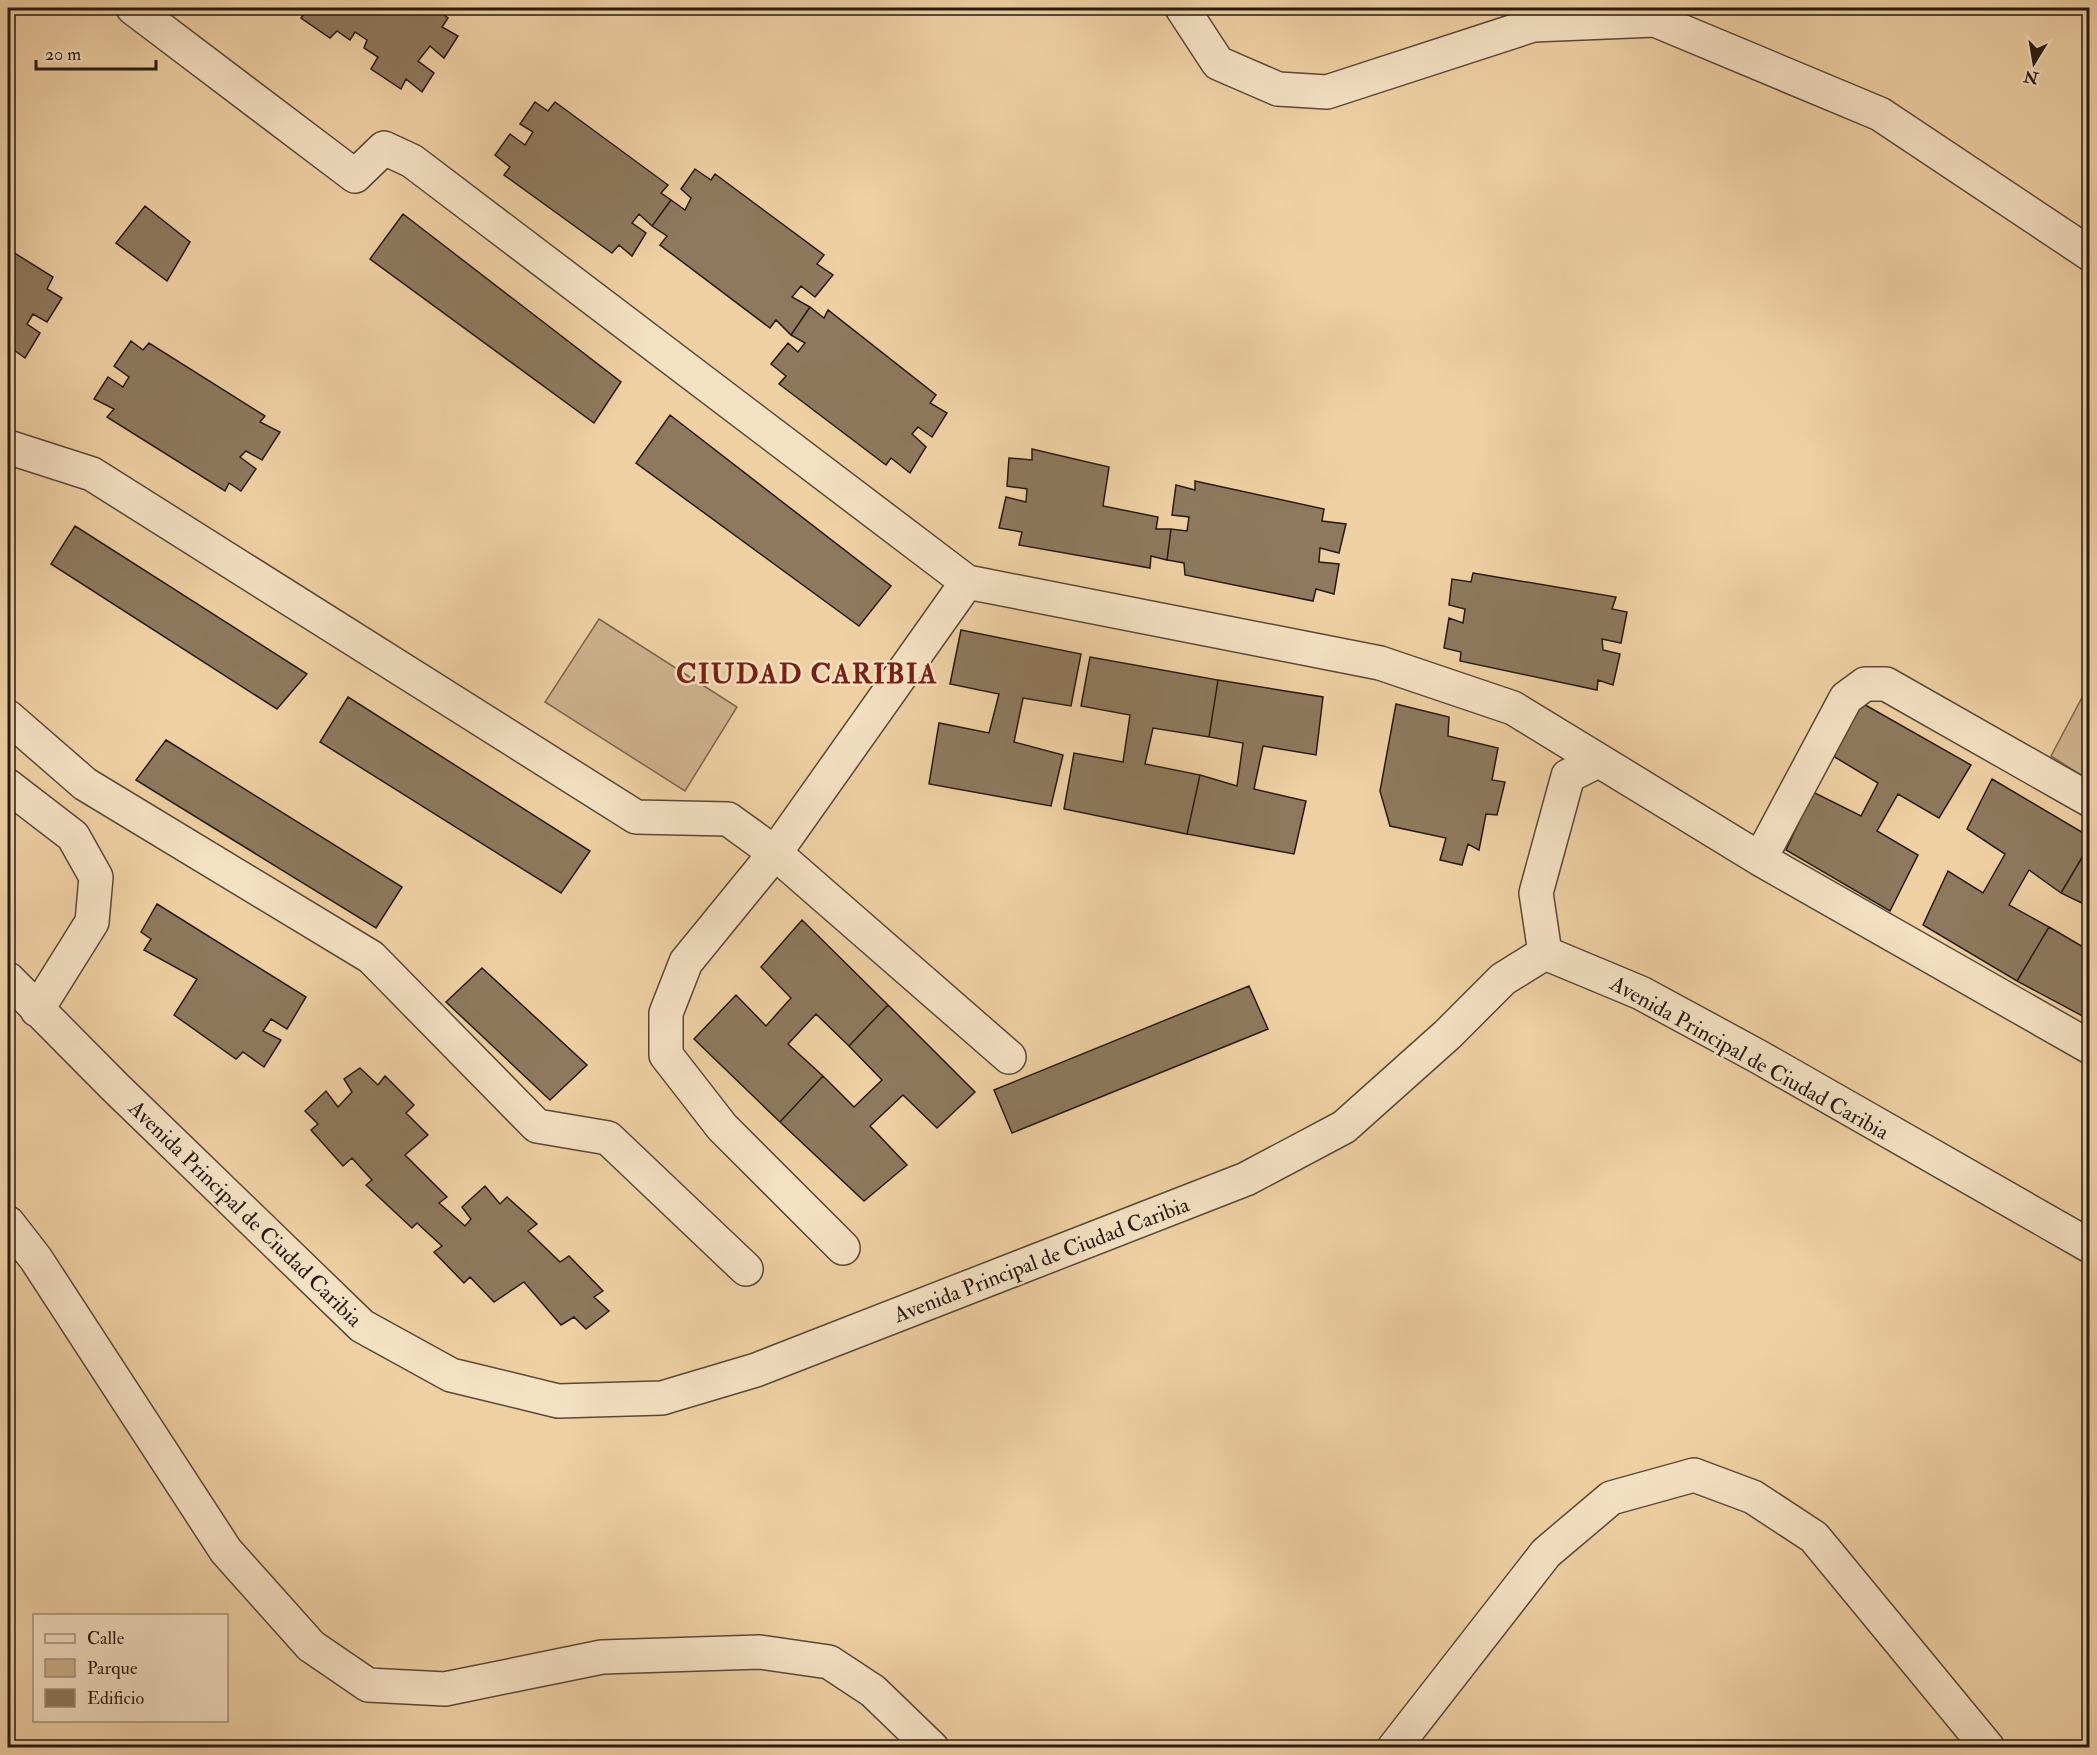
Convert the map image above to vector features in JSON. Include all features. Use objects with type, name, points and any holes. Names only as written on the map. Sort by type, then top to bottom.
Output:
[{"type":"street","points":[[133,8],[355,176],[384,148],[412,161],[967,582],[1380,663],[1513,708],[1760,859],[2090,1047]]},
{"type":"street","points":[[1182,8],[1218,63],[1278,89],[1327,92],[1533,26],[1655,20],[1880,114],[2090,254]]},
{"type":"street","points":[[8,447],[92,474],[636,818],[728,819],[776,853],[1009,1057]]},
{"type":"street","points":[[843,1248],[722,1127],[666,1055],[666,1013],[687,962],[776,853],[967,582]]},
{"type":"street","points":[[1760,859],[1846,698],[1865,684],[1886,684],[2090,800]]},
{"type":"street","points":[[8,717],[86,784],[371,957],[537,1126],[608,1138],[746,1269]]},
{"type":"street","points":[[1545,952],[1536,893],[1568,776],[1599,761]]},
{"type":"street","points":[[8,786],[74,836],[96,877],[92,922],[37,1010]]},
{"type":"street","name":"Avenida Principal de Ciudad Caribia","points":[[8,979],[37,1010],[362,1326],[451,1375],[558,1401],[662,1398],[756,1370],[1246,1179],[1344,1127],[1448,1035],[1503,979],[1545,952],[1641,993],[1769,1063],[2090,1246]]},
{"type":"street","points":[[8,1223],[36,1259],[226,1551],[311,1646],[368,1685],[445,1689],[602,1657],[760,1652],[829,1662],[873,1691],[932,1748]]},
{"type":"street","points":[[1394,1748],[1546,1552],[1611,1498],[1694,1475],[1754,1497],[1814,1537],[1988,1748]]},
{"type":"green space","points":[[599,619],[737,707],[685,791],[545,702]]},
{"type":"green space","points":[[2086,690],[2090,692],[2089,780],[2051,756]]},
{"type":"building","points":[[308,8],[435,8],[448,18],[442,27],[458,36],[444,58],[430,46],[418,61],[434,73],[422,92],[406,79],[401,89],[371,69],[378,57],[364,48],[367,40],[355,32],[350,40],[337,31],[330,38],[301,18]]},
{"type":"building","points":[[535,102],[548,111],[555,102],[668,185],[661,193],[671,200],[652,226],[639,214],[632,223],[646,233],[632,256],[619,245],[612,253],[504,175],[510,167],[495,155],[510,134],[525,145],[533,132],[520,124]]},
{"type":"building","points":[[695,169],[711,180],[715,174],[824,255],[817,264],[833,275],[815,297],[801,286],[792,297],[810,307],[791,335],[776,320],[770,328],[660,245],[667,236],[652,226],[671,200],[685,210],[691,198],[681,189]]},
{"type":"building","points":[[145,206],[190,242],[167,281],[116,243]]},
{"type":"building","points":[[403,214],[621,382],[594,423],[370,259]]},
{"type":"building","points":[[8,249],[53,277],[47,289],[62,298],[47,322],[33,314],[27,324],[40,333],[25,358],[11,348],[8,354]]},
{"type":"building","points":[[810,307],[824,318],[828,310],[936,395],[930,403],[947,413],[932,437],[918,427],[912,434],[926,447],[910,473],[891,458],[886,465],[779,384],[786,376],[771,364],[788,343],[798,352],[805,343],[791,335]]},
{"type":"building","points":[[131,341],[143,350],[149,343],[265,416],[260,422],[280,432],[262,460],[246,451],[240,457],[256,469],[241,491],[229,483],[225,491],[107,417],[114,409],[94,399],[108,377],[123,387],[129,377],[114,366]]},
{"type":"building","points":[[670,415],[891,586],[859,626],[636,463]]},
{"type":"building","points":[[1032,449],[1109,467],[1103,506],[1158,517],[1156,529],[1171,529],[1167,560],[1151,556],[1150,568],[1019,545],[1022,532],[999,528],[1006,497],[1026,502],[1027,489],[1007,486],[1009,458],[1032,460]]},
{"type":"building","points":[[1195,481],[1324,509],[1322,521],[1346,524],[1339,553],[1320,548],[1319,562],[1339,564],[1334,594],[1316,589],[1313,601],[1185,575],[1184,563],[1167,560],[1171,529],[1187,531],[1189,517],[1172,515],[1176,485],[1195,490]]},
{"type":"building","points":[[75,526],[307,674],[277,709],[51,564]]},
{"type":"building","points":[[1473,573],[1616,597],[1612,609],[1627,612],[1621,643],[1602,639],[1603,650],[1620,654],[1613,685],[1598,680],[1597,690],[1460,661],[1461,652],[1444,648],[1449,618],[1463,623],[1465,609],[1449,605],[1452,579],[1471,582]]},
{"type":"building","points":[[961,630],[1081,654],[1071,706],[1023,698],[1014,742],[1063,755],[1051,806],[929,784],[939,723],[989,733],[999,694],[950,684]]},
{"type":"building","points":[[1090,657],[1218,680],[1209,737],[1153,728],[1145,764],[1200,775],[1187,834],[1064,809],[1074,753],[1123,762],[1130,715],[1081,706]]},
{"type":"building","points":[[1218,680],[1323,697],[1316,755],[1263,746],[1254,789],[1306,801],[1294,854],[1187,834],[1200,775],[1237,786],[1243,743],[1209,737]]},
{"type":"building","points":[[348,697],[590,851],[561,893],[320,742]]},
{"type":"building","points":[[1860,702],[1971,765],[1939,818],[1898,794],[1877,831],[1918,855],[1890,911],[1786,850],[1813,792],[1861,816],[1878,783],[1833,756]]},
{"type":"building","points":[[1396,704],[1449,717],[1448,736],[1498,748],[1492,780],[1505,782],[1497,815],[1486,814],[1479,850],[1468,844],[1462,865],[1440,860],[1446,838],[1390,826],[1380,791]]},
{"type":"building","points":[[166,740],[402,887],[376,928],[136,780]]},
{"type":"building","points":[[1992,779],[2090,837],[2090,844],[2061,893],[2029,870],[2009,905],[2049,927],[2017,981],[1923,925],[1948,871],[1983,893],[2005,854],[1967,829]]},
{"type":"building","points":[[2090,844],[2090,907],[2061,893]]},
{"type":"building","points":[[157,904],[306,997],[287,1029],[271,1019],[263,1031],[281,1040],[264,1067],[243,1052],[236,1059],[174,1015],[197,979],[144,950],[151,939],[141,932]]},
{"type":"building","points":[[802,920],[888,1005],[849,1046],[816,1014],[788,1044],[823,1076],[780,1122],[694,1039],[736,995],[766,1026],[791,998],[761,967]]},
{"type":"building","points":[[2049,927],[2090,951],[2090,1020],[2017,981]]},
{"type":"building","points":[[482,968],[587,1065],[550,1100],[446,1002]]},
{"type":"building","points":[[1249,986],[1268,1029],[1012,1133],[994,1090]]},
{"type":"building","points":[[888,1005],[975,1092],[937,1128],[903,1095],[870,1126],[907,1165],[864,1201],[780,1122],[823,1076],[854,1107],[882,1080],[849,1046]]},
{"type":"building","points":[[360,1068],[378,1085],[385,1076],[414,1105],[406,1113],[428,1135],[405,1155],[447,1197],[439,1203],[465,1226],[471,1219],[462,1207],[485,1186],[500,1204],[507,1197],[537,1224],[528,1231],[560,1262],[569,1256],[603,1291],[594,1297],[609,1311],[586,1329],[574,1317],[561,1325],[524,1282],[494,1302],[470,1277],[464,1283],[434,1252],[442,1246],[417,1223],[412,1228],[366,1185],[372,1180],[352,1158],[343,1166],[311,1130],[318,1124],[305,1111],[326,1091],[338,1107],[352,1092],[344,1079]]},
{"type":"district","name":"CIUDAD CARIBIA","points":[[807,673]]}]
